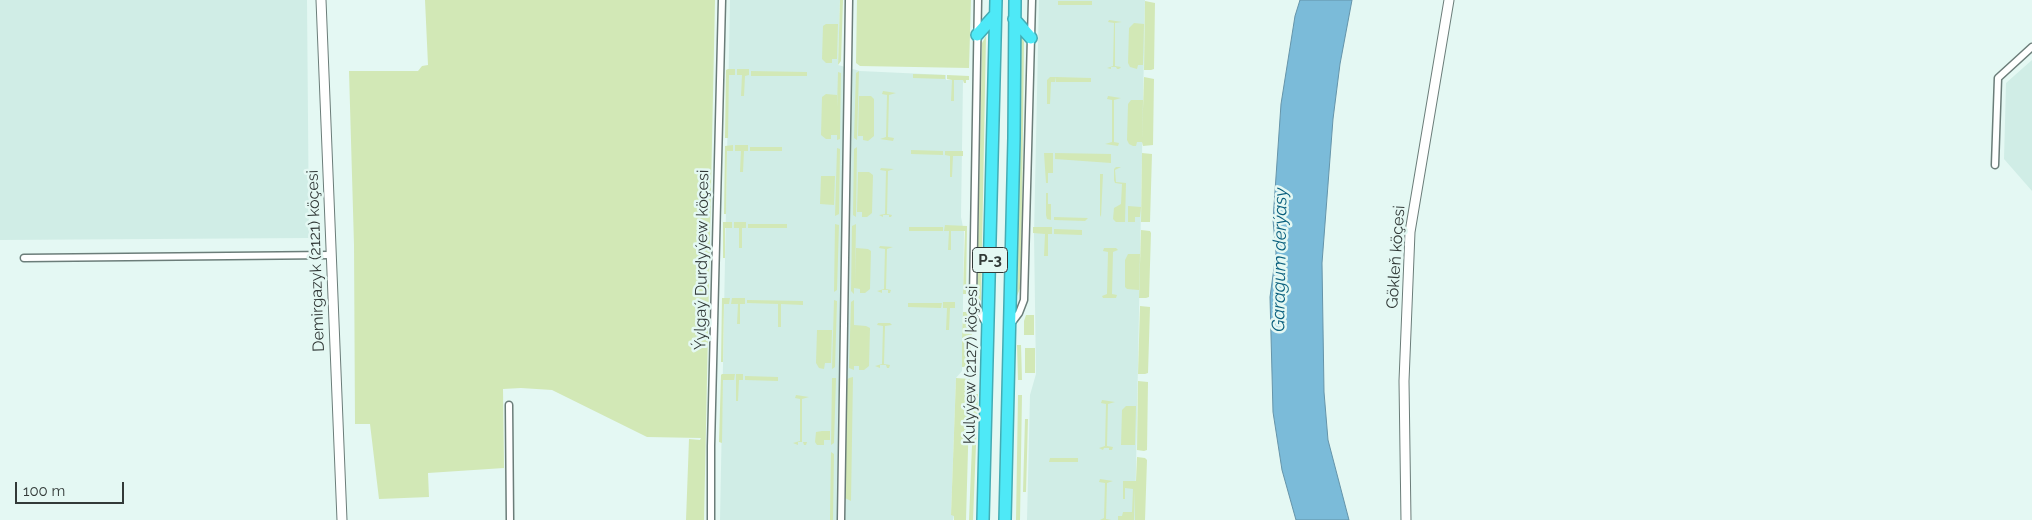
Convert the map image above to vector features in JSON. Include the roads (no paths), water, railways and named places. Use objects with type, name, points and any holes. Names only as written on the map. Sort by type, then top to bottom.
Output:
[{"type":"highway","name":"Kulyýew (2127) köçesi","points":[[983,520],[996,0]]},
{"type":"highway","name":"P-3","points":[[1005,520],[1008,328],[1014,138],[1014,0]]},
{"type":"highway","points":[[977,35],[995,15]]},
{"type":"highway","points":[[1014,19],[1031,38]]},
{"type":"street","name":"Demirgazyk (2121) köçesi","points":[[320,0],[342,520]]},
{"type":"street","name":"Ýylgaý Durdyýew köçesi","points":[[712,520],[711,446],[722,0]]},
{"type":"street","points":[[841,520],[849,0]]},
{"type":"street","points":[[978,0],[973,298],[988,326]]},
{"type":"street","points":[[1008,328],[1019,313],[1024,300],[1032,0]]},
{"type":"street","name":"Gökleň köçesi","points":[[1406,520],[1404,381],[1410,232],[1449,0]]},
{"type":"street","points":[[1995,165],[1998,78],[2032,47]]},
{"type":"street","points":[[24,258],[331,255]]},
{"type":"street","points":[[509,405],[510,520]]},
{"type":"water","name":"Garagum derýasy","points":[[1300,0],[1352,0],[1340,64],[1333,119],[1322,263],[1324,392],[1328,440],[1349,520],[1296,520],[1282,470],[1273,412],[1270,297],[1276,253],[1273,220],[1281,104],[1295,16]]}]
